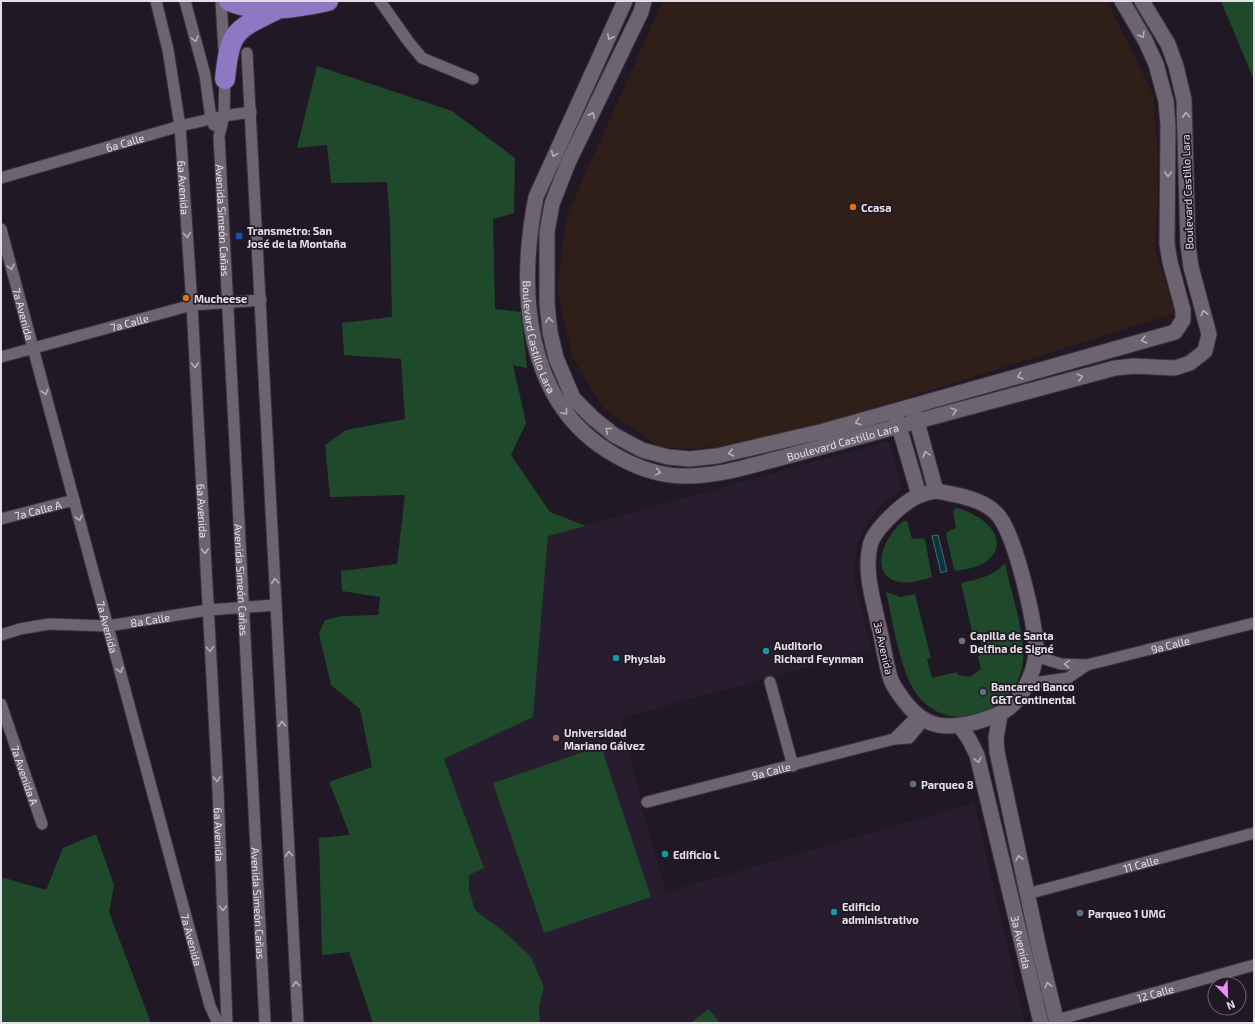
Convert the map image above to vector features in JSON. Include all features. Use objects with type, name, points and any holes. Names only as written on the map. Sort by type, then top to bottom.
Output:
[{"type":"highway","points":[[229,1],[253,8],[280,8],[328,1]]},
{"type":"highway","points":[[226,69],[230,44],[239,31],[247,25],[280,8]]},
{"type":"street","name":"6a Avenida","points":[[156,1],[168,50],[180,126],[192,305],[218,790],[228,1023]]},
{"type":"street","name":"Avenida Simeón Cañas","points":[[185,1],[205,75],[211,119],[219,136]]},
{"type":"street","name":"Avenida Simeón Cañas","points":[[221,1],[226,69],[224,116],[219,136],[226,302],[264,1023]]},
{"type":"street","points":[[380,1],[408,42],[422,58],[473,78]]},
{"type":"street","name":"Boulevard Castillo Lara","points":[[625,1],[536,197],[530,225],[528,253],[529,301],[533,334],[540,365],[558,404],[575,424],[594,443],[622,459],[650,471],[680,476],[705,476],[773,460],[1115,368],[1134,366],[1175,368],[1190,362],[1205,351],[1209,334],[1191,267],[1188,244],[1184,100],[1176,66],[1168,44],[1142,1]]},
{"type":"street","name":"Boulevard Castillo Lara","points":[[644,1],[641,12],[568,163],[552,204],[547,232],[547,304],[550,332],[556,358],[573,398],[593,418],[614,435],[642,450],[668,457],[704,458],[769,445],[824,431],[1175,332],[1180,327],[1183,320],[1183,310],[1170,262],[1167,244],[1168,150],[1166,101],[1162,81],[1145,40],[1122,1]]},
{"type":"street","points":[[226,69],[247,55],[298,1023]]},
{"type":"street","name":"6a Calle","points":[[1,178],[180,126],[224,116],[251,112]]},
{"type":"street","points":[[1168,150],[1186,149]]},
{"type":"street","points":[[536,197],[552,204]]},
{"type":"street","name":"7a Avenida","points":[[1,229],[210,1006],[218,1023]]},
{"type":"street","name":"7a Calle","points":[[1,357],[192,305],[261,300]]},
{"type":"street","points":[[549,387],[565,380]]},
{"type":"street","points":[[1001,381],[1006,397]]},
{"type":"street","points":[[913,406],[936,491]]},
{"type":"street","points":[[895,411],[919,495],[936,491],[971,498],[997,513],[1012,539],[1026,591],[1036,649],[1033,667],[1027,684],[1020,697],[1010,708],[1000,715],[960,726],[943,726],[920,718]]},
{"type":"street","points":[[824,431],[829,446]]},
{"type":"street","points":[[769,445],[773,460]]},
{"type":"street","points":[[704,458],[705,476]]},
{"type":"street","name":"3a Avenida","points":[[919,495],[891,515],[876,533],[870,546],[869,558],[870,588],[892,680],[900,696],[920,718]]},
{"type":"street","name":"7a Calle A","points":[[1,519],[74,500]]},
{"type":"street","name":"8a Calle","points":[[1,635],[20,629],[49,624],[108,626],[208,610],[276,605]]},
{"type":"street","name":"9a Calle","points":[[1035,656],[1061,664],[1087,665],[1254,623]]},
{"type":"street","name":"9a Calle","points":[[1027,684],[1068,678],[1087,665]]},
{"type":"street","points":[[770,682],[793,766]]},
{"type":"street","name":"7a Avenida A","points":[[1,704],[42,824]]},
{"type":"street","name":"3a Avenida","points":[[1000,715],[996,738],[996,752],[1057,1021]]},
{"type":"street","name":"9a Calle","points":[[647,802],[894,740],[920,718]]},
{"type":"street","name":"3a Avenida","points":[[960,726],[972,743],[977,756],[1041,1023]]},
{"type":"street","name":"11 Calle","points":[[1027,894],[1254,833]]},
{"type":"street","name":"12 Calle","points":[[1057,1021],[1254,965]]},
{"type":"shaded area","points":[[663,1],[1107,1],[1153,95],[1159,166],[1155,249],[1176,313],[845,417],[730,447],[661,448],[603,408],[573,358],[557,290],[567,215]]},
{"type":"shaded area","name":"Universidad Mariano Gálvez","points":[[888,441],[902,488],[883,503],[867,523],[857,545],[855,561],[855,582],[871,650],[621,718],[644,815],[666,892],[974,803],[1025,1023],[540,1023],[539,1007],[544,987],[531,957],[507,934],[475,910],[469,890],[468,875],[484,869],[444,759],[533,717],[548,536]]},
{"type":"green space","points":[[1221,1],[1254,1],[1254,80]]},
{"type":"green space","points":[[317,66],[452,111],[515,158],[514,213],[493,219],[495,309],[521,312],[527,368],[513,365],[526,423],[511,455],[550,512],[586,526],[548,536],[533,717],[444,759],[484,868],[469,875],[469,890],[475,910],[507,934],[531,957],[544,987],[539,1007],[540,1023],[373,1023],[349,952],[322,955],[319,838],[350,835],[329,782],[372,767],[360,709],[331,685],[319,634],[325,620],[342,616],[378,615],[380,597],[342,591],[341,571],[397,564],[405,495],[330,497],[325,445],[346,430],[405,419],[401,359],[344,355],[342,323],[392,317],[390,223],[387,182],[331,183],[327,145],[297,148]]},
{"type":"green space","points":[[956,508],[964,510],[981,519],[989,526],[997,541],[996,550],[983,564],[956,571],[954,569],[946,535],[947,532],[956,528],[953,511]]},
{"type":"green space","points":[[904,521],[907,521],[912,539],[922,538],[925,540],[932,577],[916,581],[899,582],[889,578],[883,571],[881,563],[882,553],[891,535]]},
{"type":"green space","points":[[1005,563],[1022,639],[1023,661],[1018,679],[1009,694],[997,706],[981,713],[965,717],[948,715],[932,709],[918,696],[906,674],[886,592],[901,597],[915,594],[931,658],[927,659],[932,678],[957,672],[958,675],[970,677],[981,669],[978,656],[983,654],[980,639],[974,640],[961,583],[979,579],[990,574]]},
{"type":"green space","points":[[601,746],[651,897],[544,933],[493,783]]},
{"type":"green space","points":[[96,834],[114,885],[109,912],[151,1023],[1,1023],[1,877],[46,890],[63,848]]},
{"type":"green space","points":[[709,1009],[720,1023],[690,1023]]},
{"type":"water","points":[[938,535],[947,571],[941,573],[932,536]]},
{"type":"place","name":"Ccasa","points":[[853,207]]},
{"type":"place","name":"Transmetro: San José de la Montaña","points":[[239,236]]},
{"type":"place","name":"Mucheese","points":[[186,298]]},
{"type":"place","name":"Capilla de Santa Delfina de Signé","points":[[962,641]]},
{"type":"place","name":"Auditorio Richard Feynman","points":[[766,651]]},
{"type":"place","name":"Physlab","points":[[616,658]]},
{"type":"place","name":"Bancared Banco G&T Continental","points":[[983,692]]},
{"type":"place","name":"Universidad Mariano Gálvez","points":[[556,738]]},
{"type":"place","name":"Parqueo 8","points":[[913,784]]},
{"type":"place","name":"Edificio L","points":[[665,854]]},
{"type":"place","name":"Edificio administrativo","points":[[834,912]]},
{"type":"place","name":"Parqueo 1 UMG","points":[[1080,913]]}]
